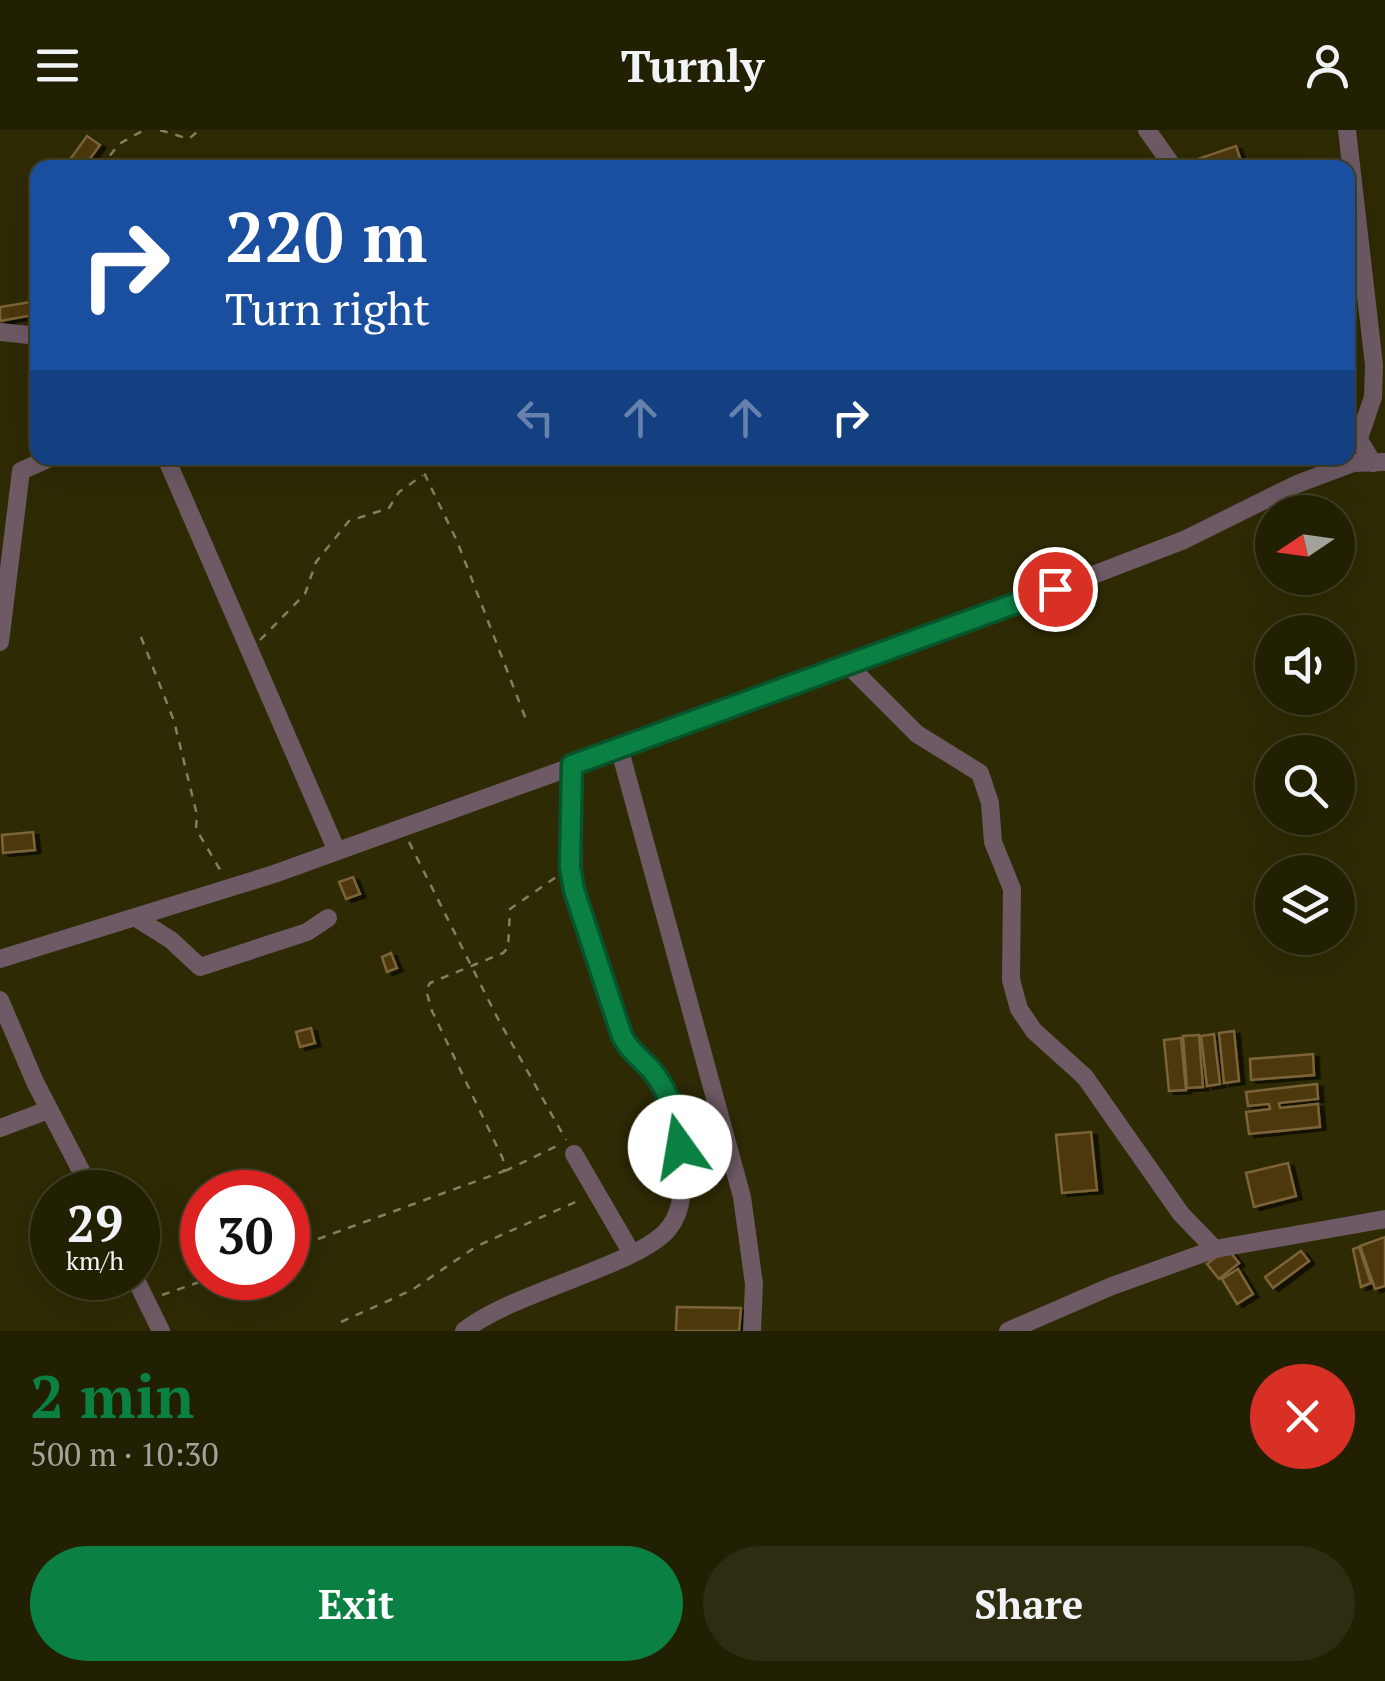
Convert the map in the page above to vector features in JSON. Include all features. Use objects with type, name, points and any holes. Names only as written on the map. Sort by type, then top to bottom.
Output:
[{"type":"street","points":[[1148,130],[1169,160]]},
{"type":"street","points":[[1346,130],[1350,160]]},
{"type":"street","points":[[1355,206],[1374,365],[1373,397],[1359,438]]},
{"type":"street","points":[[0,332],[30,335]]},
{"type":"street","points":[[1355,432],[1379,462]]},
{"type":"street","points":[[0,642],[21,470],[33,465]]},
{"type":"street","points":[[169,465],[336,848]]},
{"type":"street","points":[[0,959],[229,888],[848,664],[922,641],[1184,540],[1297,484],[1348,465]]},
{"type":"street","points":[[848,664],[917,734],[980,774],[990,803],[993,842],[1012,889],[1015,926],[1011,980],[1019,1010],[1034,1031],[1085,1076],[1181,1214],[1215,1248]]},
{"type":"street","points":[[620,747],[742,1197],[754,1284],[752,1331]]},
{"type":"street","points":[[464,1331],[486,1313],[631,1252],[667,1232],[677,1213],[684,1181],[676,1112],[652,1071],[630,1052],[622,1036],[570,867],[572,765]]},
{"type":"street","points":[[136,918],[171,940],[200,967],[306,932],[328,918]]},
{"type":"street","points":[[0,1000],[48,1110],[80,1170]]},
{"type":"street","points":[[0,1128],[48,1110]]},
{"type":"street","points":[[571,1148],[631,1252]]},
{"type":"street","points":[[1008,1331],[1112,1286],[1215,1248],[1385,1219]]},
{"type":"street","points":[[146,1301],[161,1331]]},
{"type":"path","points":[[106,160],[119,144],[144,130]]},
{"type":"path","points":[[160,130],[189,140],[198,130]]},
{"type":"path","points":[[251,646],[305,594],[316,562],[350,521],[389,508],[400,492],[425,475],[428,465]]},
{"type":"path","points":[[425,475],[457,541],[526,722]]},
{"type":"path","points":[[141,637],[174,721],[198,815],[196,829],[229,888]]},
{"type":"path","points":[[310,1242],[571,1148],[400,827]]},
{"type":"path","points":[[504,1171],[503,1159],[426,997],[430,983],[508,948],[510,909],[570,867]]},
{"type":"path","points":[[341,1322],[412,1290],[477,1246],[596,1192]]},
{"type":"path","points":[[146,1301],[180,1289]]},
{"type":"building","points":[[87,136],[100,145],[89,160],[70,160]]},
{"type":"building","points":[[1236,146],[1241,160],[1195,160]]},
{"type":"building","points":[[30,302],[30,316],[0,321],[0,307]]},
{"type":"building","points":[[33,832],[35,850],[3,853],[2,835]]},
{"type":"building","points":[[353,877],[360,894],[346,899],[339,882]]},
{"type":"building","points":[[391,953],[397,968],[387,972],[382,957]]},
{"type":"building","points":[[311,1028],[315,1043],[300,1047],[296,1032]]},
{"type":"building","points":[[1234,1031],[1239,1081],[1224,1083],[1219,1033]]},
{"type":"building","points":[[1214,1034],[1220,1084],[1207,1086],[1201,1036]]},
{"type":"building","points":[[1199,1035],[1203,1087],[1187,1088],[1183,1036]]},
{"type":"building","points":[[1181,1038],[1186,1090],[1169,1091],[1164,1040]]},
{"type":"building","points":[[1313,1054],[1314,1075],[1251,1080],[1250,1059]]},
{"type":"building","points":[[1317,1084],[1318,1099],[1279,1103],[1280,1108],[1318,1104],[1320,1127],[1249,1134],[1246,1112],[1270,1109],[1269,1104],[1248,1106],[1246,1092]]},
{"type":"building","points":[[1091,1132],[1097,1190],[1062,1193],[1056,1135]]},
{"type":"building","points":[[1288,1163],[1296,1196],[1254,1207],[1246,1173]]},
{"type":"building","points":[[1385,1237],[1385,1286],[1375,1289],[1360,1246]]},
{"type":"building","points":[[1359,1247],[1371,1283],[1361,1287],[1353,1249]]},
{"type":"building","points":[[1227,1248],[1239,1263],[1219,1279],[1207,1264]]},
{"type":"building","points":[[1301,1251],[1309,1261],[1273,1288],[1265,1277]]},
{"type":"building","points":[[1238,1269],[1253,1294],[1237,1304],[1222,1279]]},
{"type":"building","points":[[677,1307],[741,1308],[739,1331],[676,1331]]},
{"type":"route","points":[[680,1147],[676,1112],[652,1071],[630,1052],[622,1036],[574,890],[570,867],[572,765],[848,664],[922,641],[1055,589]]}]
